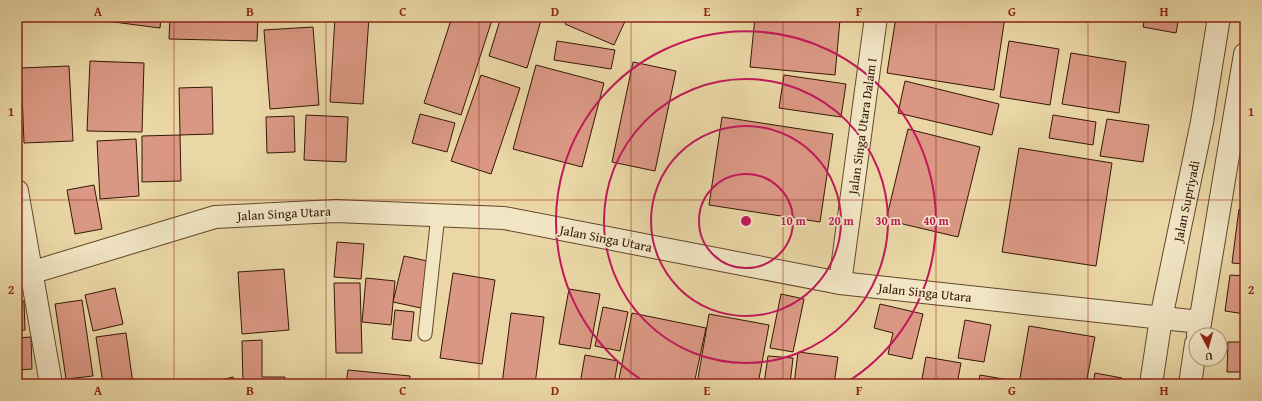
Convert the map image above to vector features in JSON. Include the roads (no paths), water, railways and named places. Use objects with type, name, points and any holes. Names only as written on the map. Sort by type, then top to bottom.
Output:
[{"type":"street","name":"Jalan Singa Utara Dalam I","points":[[840,283],[876,17]]},
{"type":"street","name":"Jalan Supriyadi","points":[[1151,384],[1161,318],[1202,122],[1219,17]]},
{"type":"street","points":[[1199,327],[1245,54]]},
{"type":"street","points":[[17,192],[24,276],[51,384]]},
{"type":"street","name":"Jalan Singa Utara","points":[[24,276],[215,217],[336,211],[438,215],[504,218],[840,283],[1161,318],[1192,327]]},
{"type":"street","points":[[1190,384],[1193,367]]},
{"type":"lane","points":[[425,334],[438,215]]}]
